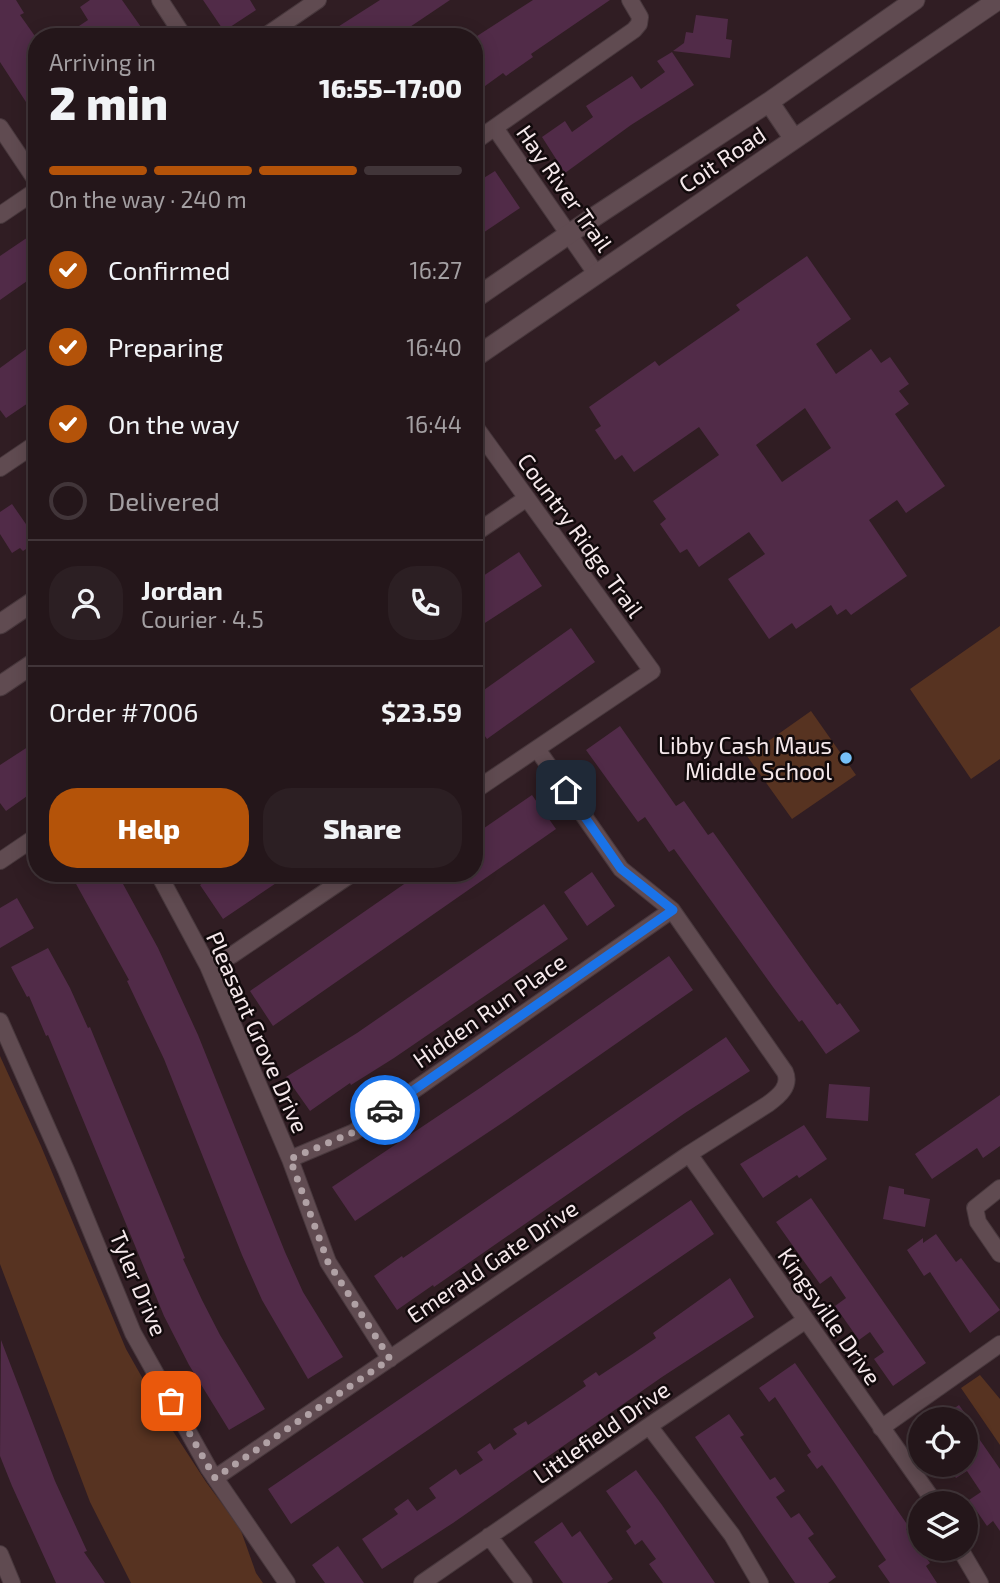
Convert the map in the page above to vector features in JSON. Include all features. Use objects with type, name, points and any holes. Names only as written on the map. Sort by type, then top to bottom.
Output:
[{"type":"main road","name":"Coit Road","points":[[483,293],[769,103],[915,0]]},
{"type":"main road","name":"Coit Road","points":[[483,352],[998,0]]},
{"type":"main road","points":[[769,103],[794,139]]},
{"type":"main road","points":[[0,624],[28,605]]},
{"type":"main road","points":[[0,686],[28,666]]},
{"type":"street","points":[[160,0],[178,28]]},
{"type":"street","points":[[277,28],[318,0]]},
{"type":"street","points":[[483,136],[634,30],[640,20],[639,13],[630,0]]},
{"type":"street","points":[[0,127],[28,169]]},
{"type":"street","name":"Hay River Trail","points":[[495,128],[597,275]]},
{"type":"street","points":[[0,215],[28,196]]},
{"type":"street","name":"Country Ridge Trail","points":[[483,437],[652,671],[537,749]]},
{"type":"street","points":[[0,468],[28,449]]},
{"type":"street","points":[[483,528],[527,498]]},
{"type":"street","points":[[483,785],[537,749],[621,869],[673,910]]},
{"type":"street","points":[[1,858],[28,842]]},
{"type":"street","name":"Pleasant Grove Drive","points":[[163,882],[208,967],[290,1159],[328,1262],[390,1359]]},
{"type":"street","points":[[208,967],[232,955],[340,882]]},
{"type":"street","name":"Emerald Gate Drive","points":[[215,1478],[689,1154],[779,1096],[787,1077],[673,910]]},
{"type":"street","name":"Hidden Run Place","points":[[290,1159],[354,1132],[673,910]]},
{"type":"street","name":"Tyler Drive","points":[[0,1021],[66,1170],[133,1333],[215,1478],[287,1583]]},
{"type":"street","name":"Kingsville Drive","points":[[689,1154],[926,1491]]},
{"type":"street","points":[[1000,1188],[975,1208],[978,1222],[1000,1254]]},
{"type":"street","name":"Littlefield Drive","points":[[422,1583],[806,1320]]},
{"type":"street","points":[[881,1428],[1000,1344]]},
{"type":"street","points":[[649,1426],[732,1535],[761,1583]]},
{"type":"street","points":[[489,1536],[523,1583]]},
{"type":"street","points":[[0,1554],[12,1583]]},
{"type":"street","points":[[967,1561],[979,1583]]},
{"type":"shaded area","points":[[1000,626],[1000,759],[971,779],[910,689]]},
{"type":"shaded area","points":[[811,711],[856,775],[792,819],[747,756]]},
{"type":"shaded area","points":[[0,1056],[41,1146],[126,1349],[169,1425],[240,1528],[256,1573],[263,1583],[131,1583],[90,1502],[0,1264]]},
{"type":"shaded area","points":[[980,1375],[1000,1399],[1000,1445],[978,1413],[978,1407],[974,1407],[961,1388]]},
{"type":"building","points":[[0,0],[16,0],[24,13],[20,15],[29,28],[28,105],[0,62]]},
{"type":"building","points":[[90,0],[122,0],[142,28],[80,28],[79,26],[88,20],[80,7]]},
{"type":"building","points":[[203,0],[250,0],[256,10],[229,28],[222,28]]},
{"type":"building","points":[[380,0],[450,0],[408,28],[336,28]]},
{"type":"building","points":[[533,0],[610,0],[531,54],[533,57],[506,76],[503,73],[483,87],[483,32]]},
{"type":"building","points":[[696,15],[728,19],[726,39],[732,40],[730,58],[673,51],[684,43],[686,32],[693,33]]},
{"type":"building","points":[[672,52],[694,85],[631,125],[565,173],[542,137],[565,121],[572,132],[593,117],[586,106],[632,76],[641,89],[665,72],[657,61]]},
{"type":"building","points":[[495,171],[520,208],[483,233],[483,178]]},
{"type":"building","points":[[28,237],[28,280],[0,300],[0,256]]},
{"type":"building","points":[[807,256],[851,319],[816,344],[836,374],[871,349],[881,363],[890,357],[909,384],[899,391],[909,404],[895,414],[945,486],[906,513],[897,500],[869,520],[907,576],[851,615],[846,609],[837,615],[831,605],[796,629],[792,623],[769,639],[728,579],[765,554],[749,532],[699,567],[687,549],[680,553],[660,524],[666,519],[653,501],[719,455],[699,427],[634,472],[622,455],[615,460],[595,430],[601,426],[589,407],[655,361],[659,366],[740,310],[736,305]],"holes":[[[805,408],[831,448],[782,482],[756,445]]]},
{"type":"building","points":[[28,348],[28,403],[6,418],[0,410],[0,368]]},
{"type":"building","points":[[12,504],[28,527],[28,548],[23,551],[20,548],[12,553],[0,534],[0,512]]},
{"type":"building","points":[[519,552],[542,586],[483,624],[483,576]]},
{"type":"building","points":[[571,628],[595,662],[487,739],[483,733],[483,691]]},
{"type":"building","points":[[620,726],[676,806],[684,801],[708,835],[713,832],[837,1005],[840,1003],[860,1031],[826,1054],[802,1020],[799,1022],[773,987],[674,849],[669,852],[645,817],[638,822],[586,750]]},
{"type":"building","points":[[28,747],[28,795],[6,811],[0,803],[0,765]]},
{"type":"building","points":[[532,795],[556,829],[483,880],[483,829]]},
{"type":"building","points":[[592,872],[615,906],[587,926],[564,892]]},
{"type":"building","points":[[75,882],[122,882],[158,948],[198,1035],[303,1292],[343,1357],[308,1379],[262,1300],[164,1059],[127,981],[129,980]]},
{"type":"building","points":[[204,882],[278,882],[223,919],[200,885]]},
{"type":"building","points":[[407,882],[480,882],[273,1026],[250,991]]},
{"type":"building","points":[[17,898],[34,928],[0,948],[0,908]]},
{"type":"building","points":[[544,904],[568,939],[394,1058],[351,1085],[350,1083],[310,1111],[286,1077],[357,1033]]},
{"type":"building","points":[[48,948],[88,1028],[90,1027],[202,1300],[265,1409],[229,1430],[189,1365],[164,1316],[48,1035],[46,1036],[29,996],[27,997],[11,967]]},
{"type":"building","points":[[669,956],[693,990],[511,1117],[355,1221],[332,1187]]},
{"type":"building","points":[[726,1037],[750,1071],[397,1310],[374,1276]]},
{"type":"building","points":[[829,1084],[870,1087],[868,1121],[826,1118]]},
{"type":"building","points":[[1000,1095],[1000,1146],[983,1158],[977,1148],[932,1179],[915,1154]]},
{"type":"building","points":[[804,1125],[827,1159],[763,1198],[740,1164]]},
{"type":"building","points":[[889,1186],[904,1189],[904,1194],[930,1199],[925,1227],[883,1219]]},
{"type":"building","points":[[811,1198],[926,1363],[893,1386],[874,1359],[884,1352],[870,1332],[859,1340],[835,1306],[846,1298],[831,1276],[820,1284],[776,1222]]},
{"type":"building","points":[[691,1200],[714,1234],[291,1524],[268,1489]]},
{"type":"building","points":[[936,1234],[956,1262],[961,1258],[1000,1310],[970,1333],[930,1272],[924,1276],[907,1250],[923,1238],[923,1243]]},
{"type":"building","points":[[730,1278],[754,1317],[382,1569],[362,1539],[398,1514],[394,1509],[408,1499],[417,1511],[436,1498],[429,1488],[456,1469],[460,1475],[483,1460],[477,1452],[490,1443],[494,1450],[517,1434],[513,1429],[526,1421],[528,1425],[586,1386],[583,1381],[596,1372],[599,1376],[656,1338],[653,1333]]},
{"type":"building","points":[[1,1340],[55,1481],[87,1551],[84,1552],[105,1583],[56,1583],[12,1486],[0,1456]]},
{"type":"building","points":[[795,1363],[908,1526],[908,1561],[929,1561],[930,1563],[926,1566],[937,1583],[890,1583],[878,1566],[886,1560],[836,1485],[822,1465],[817,1469],[807,1455],[811,1452],[775,1397],[769,1402],[759,1388]]},
{"type":"building","points":[[729,1414],[744,1435],[740,1437],[770,1480],[775,1477],[785,1491],[776,1497],[791,1518],[799,1513],[814,1534],[808,1538],[836,1577],[828,1583],[795,1583],[695,1437]]},
{"type":"building","points":[[978,1437],[1000,1469],[1000,1531],[993,1521],[987,1526],[978,1513],[978,1494],[981,1492],[971,1477],[978,1477]]},
{"type":"building","points":[[636,1470],[715,1583],[663,1583],[649,1564],[656,1559],[642,1540],[635,1545],[626,1531],[631,1527],[606,1491]]},
{"type":"building","points":[[562,1522],[572,1537],[580,1531],[613,1579],[607,1583],[563,1583],[534,1542]]},
{"type":"building","points":[[338,1546],[364,1583],[325,1583],[312,1565]]},
{"type":"way so far","points":[[171,1401],[215,1478],[390,1359],[328,1262],[290,1159],[354,1132],[385,1110]]},
{"type":"place","name":"Libby Cash Maus Middle School","points":[[846,758]]},
{"type":"route","points":[[385,1110],[673,910],[621,869],[566,790]]}]
